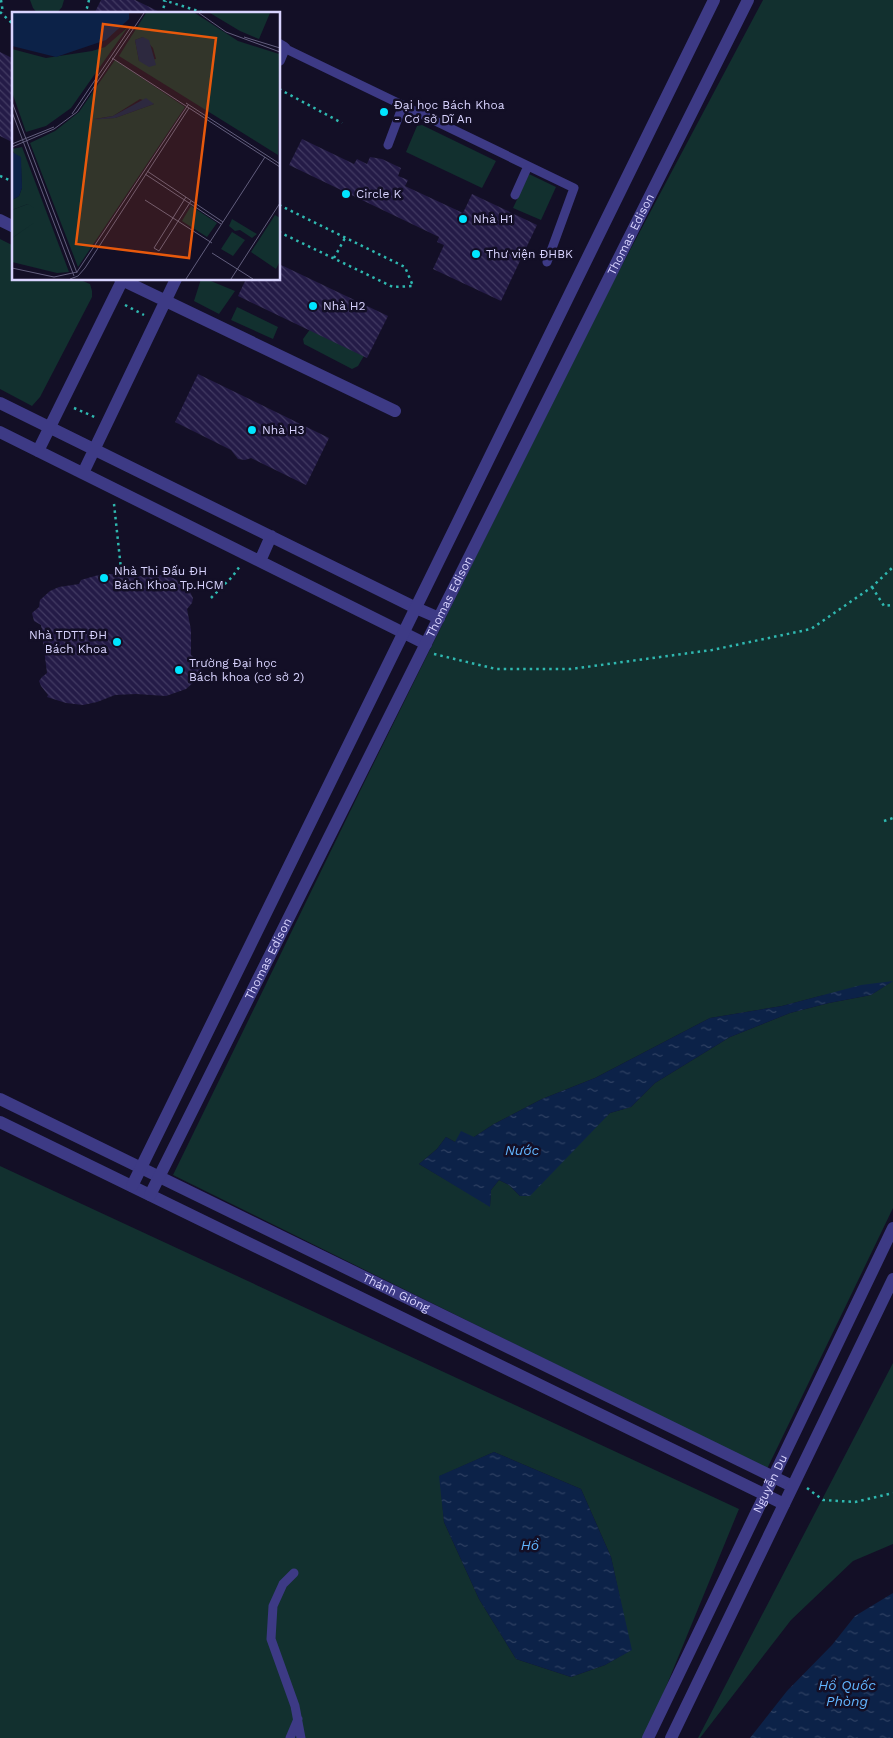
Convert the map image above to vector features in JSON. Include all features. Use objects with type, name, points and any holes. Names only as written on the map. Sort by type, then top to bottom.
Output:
[{"type":"street","name":"Thomas Edison","points":[[132,1186],[714,0]]},
{"type":"street","name":"Thomas Edison","points":[[150,1195],[748,0]]},
{"type":"street","points":[[0,220],[12,226]]},
{"type":"street","points":[[38,451],[122,280]]},
{"type":"street","points":[[124,280],[395,411]]},
{"type":"street","points":[[83,473],[176,280]]},
{"type":"street","points":[[0,403],[439,618]]},
{"type":"street","points":[[0,432],[404,633],[424,648]]},
{"type":"street","points":[[260,561],[271,536]]},
{"type":"street","name":"Thánh Gióng","points":[[0,1099],[772,1477],[794,1483]]},
{"type":"street","name":"Thánh Gióng","points":[[0,1122],[784,1504]]},
{"type":"street","name":"Nguyễn Du","points":[[648,1738],[893,1228]]},
{"type":"street","name":"Nguyễn Du","points":[[671,1738],[893,1279]]},
{"type":"street","points":[[486,1359],[495,1341]]},
{"type":"lane","points":[[282,46],[574,188],[547,262]]},
{"type":"lane","points":[[388,145],[403,105]]},
{"type":"lane","points":[[515,195],[528,166]]},
{"type":"lane","points":[[294,1573],[282,1584],[273,1606],[271,1639],[299,1719],[301,1738]]},
{"type":"lane","points":[[290,1738],[299,1719]]},
{"type":"path","points":[[1,0],[1,13],[12,22]]},
{"type":"path","points":[[84,12],[89,0]]},
{"type":"path","points":[[164,0],[202,12]]},
{"type":"path","points":[[280,90],[342,123]]},
{"type":"path","points":[[0,176],[12,181]]},
{"type":"path","points":[[280,206],[405,267],[412,286],[393,287],[280,232]]},
{"type":"path","points":[[334,258],[345,238]]},
{"type":"path","points":[[122,303],[144,314],[140,323]]},
{"type":"path","points":[[70,406],[94,417],[98,409]]},
{"type":"path","points":[[112,488],[121,569]]},
{"type":"path","points":[[211,598],[232,577],[246,554]]},
{"type":"path","points":[[424,648],[496,669],[571,668],[712,650],[811,629],[872,587],[893,568]]},
{"type":"path","points":[[872,587],[884,606],[893,605]]},
{"type":"path","points":[[884,820],[893,818]]},
{"type":"path","points":[[794,1483],[823,1500],[856,1502],[893,1494]]},
{"type":"green space","points":[[30,0],[64,0],[58,12],[36,12]]},
{"type":"green space","points":[[763,0],[893,0],[893,1208],[767,1469],[173,1175],[595,316]],"holes":[[[891,982],[871,995],[790,1013],[730,1037],[655,1083],[631,1107],[610,1113],[520,1196],[509,1185],[499,1180],[491,1190],[490,1206],[419,1164],[437,1149],[446,1137],[455,1142],[474,1137],[494,1124],[542,1099],[595,1078],[710,1018],[782,1006],[820,996]]]},
{"type":"green space","points":[[422,125],[496,161],[482,188],[406,152],[417,126]]},
{"type":"green space","points":[[529,174],[556,187],[541,220],[513,208]]},
{"type":"green space","points":[[0,239],[12,245],[12,280],[80,280],[90,284],[92,297],[40,397],[32,406],[0,389]]},
{"type":"green space","points":[[201,280],[208,280],[235,291],[219,314],[194,301]]},
{"type":"green space","points":[[237,307],[278,327],[273,339],[231,320]]},
{"type":"green space","points":[[311,328],[365,354],[358,366],[352,369],[304,344],[303,339]]},
{"type":"green space","points":[[0,1166],[739,1509],[645,1738],[0,1738]],"holes":[[[494,1452],[581,1489],[611,1557],[631,1650],[605,1665],[571,1677],[516,1659],[479,1599],[444,1522],[440,1476]]]},
{"type":"green space","points":[[893,1363],[893,1544],[853,1561],[791,1620],[700,1738],[698,1738]]},
{"type":"water","name":"Nước","points":[[893,981],[871,995],[790,1013],[730,1037],[655,1083],[631,1107],[610,1113],[530,1196],[520,1196],[509,1185],[499,1180],[491,1190],[490,1207],[419,1164],[437,1149],[446,1137],[455,1142],[461,1131],[474,1137],[494,1124],[542,1099],[595,1078],[710,1018],[782,1006],[861,985]]},
{"type":"water","name":"Hồ","points":[[494,1452],[581,1489],[611,1557],[632,1650],[605,1665],[571,1677],[516,1659],[479,1599],[444,1522],[439,1476]]},
{"type":"water","name":"Hồ Quốc Phòng","points":[[893,1593],[893,1738],[750,1738],[787,1691],[832,1645],[855,1616]]},
{"type":"building","points":[[101,0],[135,0],[160,12],[95,12]]},
{"type":"building","points":[[0,52],[12,58],[12,142],[0,136]]},
{"type":"building","name":"Nhà H1","points":[[302,139],[354,164],[357,159],[367,164],[370,157],[382,159],[401,168],[398,176],[408,180],[405,186],[463,213],[472,194],[537,225],[501,301],[433,269],[444,245],[437,242],[439,237],[289,165]]},
{"type":"building","name":"Nhà H2","points":[[280,264],[388,316],[367,358],[238,296],[246,280],[280,280]]},
{"type":"building","name":"Nhà H3","points":[[198,374],[329,438],[306,485],[251,458],[245,460],[238,459],[231,450],[175,422]]},
{"type":"building","name":"Nhà TDTT ĐH Bách Khoa","points":[[102,574],[136,577],[162,575],[180,582],[184,589],[190,592],[193,598],[192,603],[187,609],[191,630],[191,655],[200,661],[201,670],[194,676],[194,682],[186,689],[166,696],[115,695],[83,705],[66,703],[47,697],[48,695],[39,681],[47,673],[41,625],[34,621],[32,613],[39,607],[40,600],[50,591],[59,587],[79,584],[81,580]]},
{"type":"place","name":"Đại học Bách Khoa - Cơ sở Dĩ An","points":[[384,112]]},
{"type":"place","name":"Circle K","points":[[346,194]]},
{"type":"place","name":"Nhà H1","points":[[463,219]]},
{"type":"place","name":"Thư viện ĐHBK","points":[[476,254]]},
{"type":"place","name":"Nhà H2","points":[[313,306]]},
{"type":"place","name":"Nhà H3","points":[[252,430]]},
{"type":"place","name":"Nhà Thi Đấu ĐH Bách Khoa Tp.HCM","points":[[104,578]]},
{"type":"place","name":"Nhà TDTT ĐH Bách Khoa","points":[[117,642]]},
{"type":"place","name":"Trường Đại học Bách khoa (cơ sở 2)","points":[[179,670]]}]
